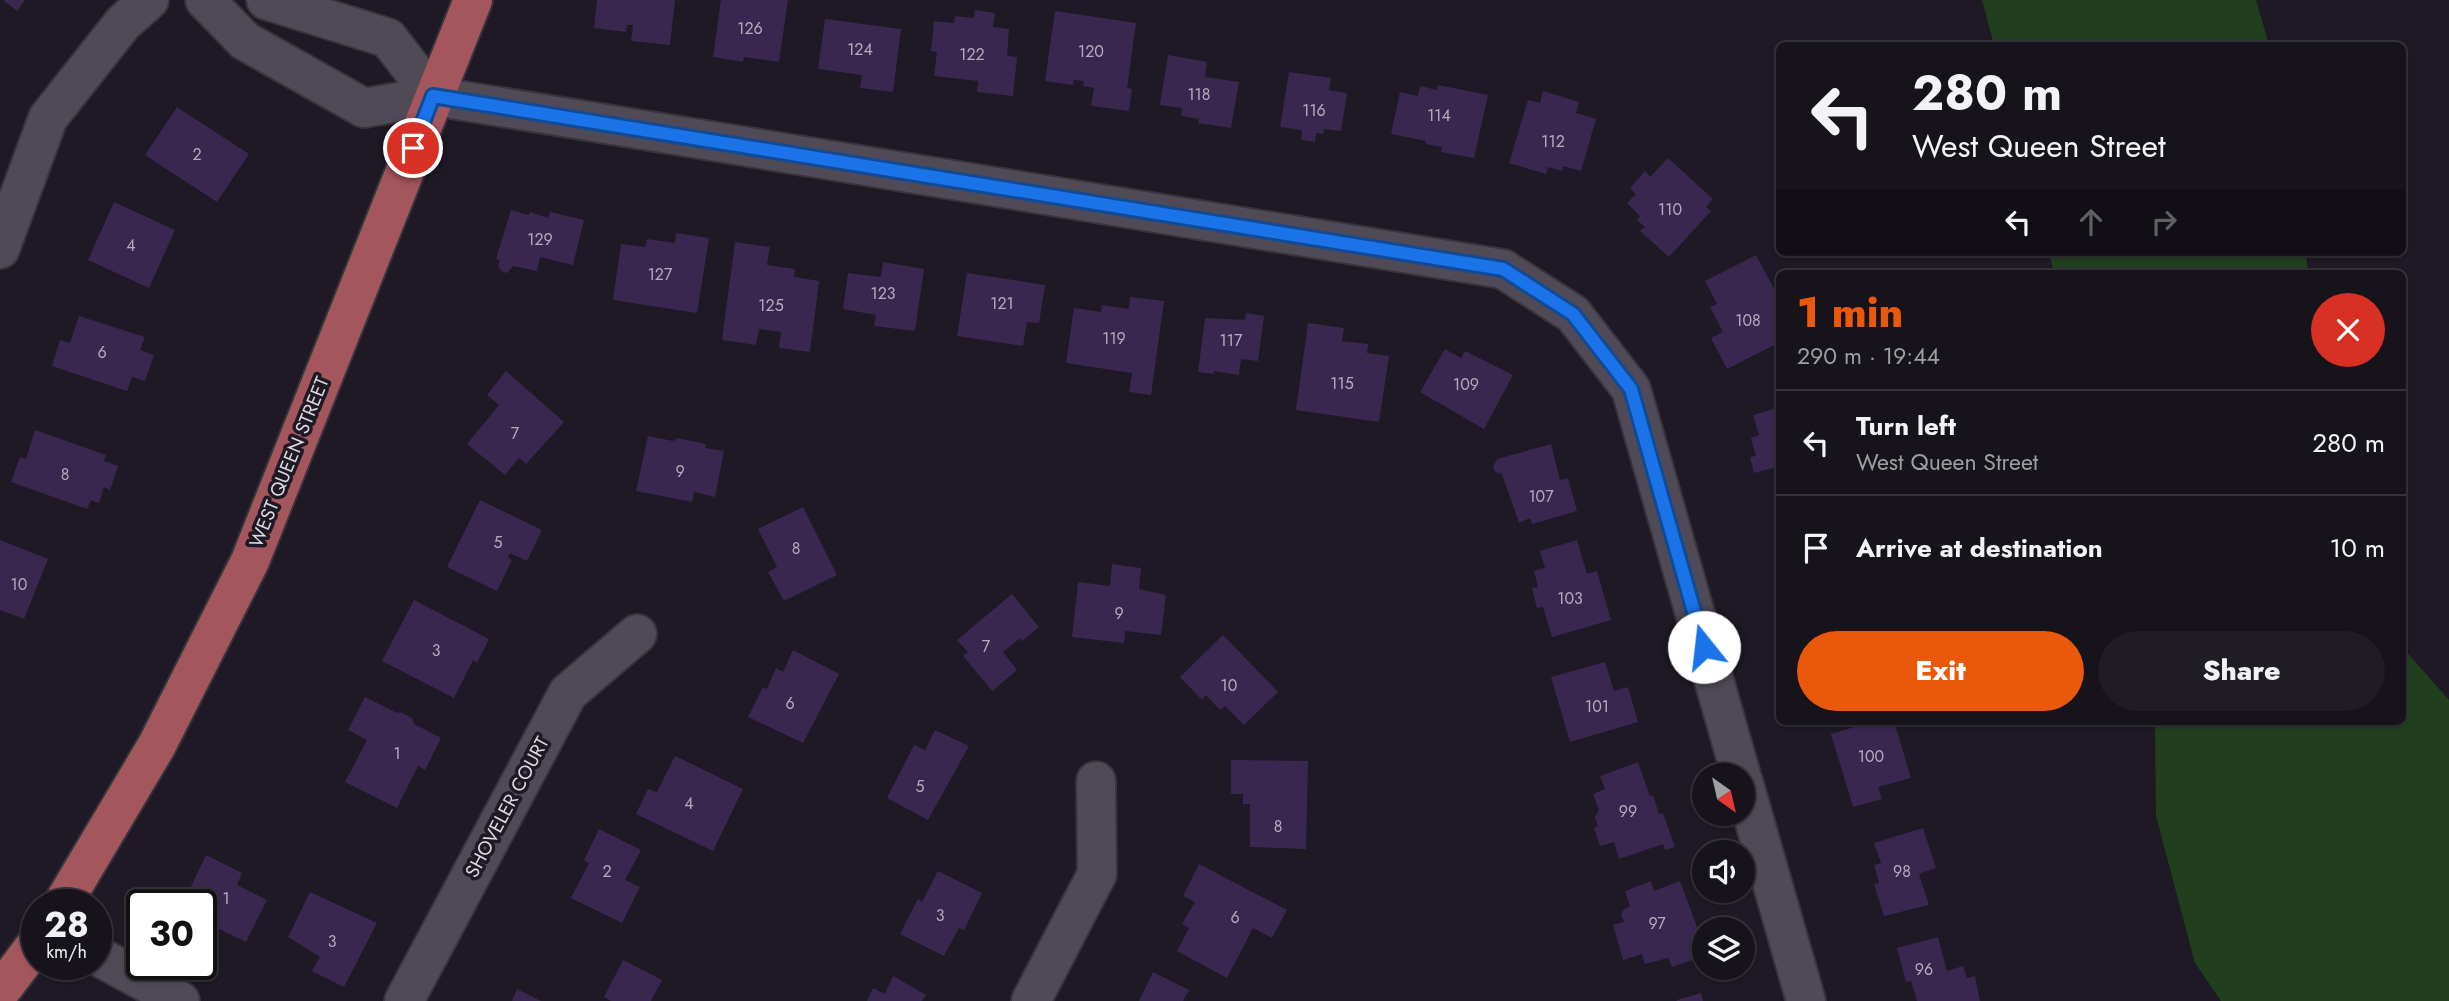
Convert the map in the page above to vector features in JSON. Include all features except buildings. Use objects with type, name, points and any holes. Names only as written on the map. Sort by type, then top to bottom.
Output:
[{"type":"main road","name":"WEST QUEEN STREET","points":[[72,889],[158,746],[250,561],[473,0]]},
{"type":"main road","points":[[0,992],[21,964]]},
{"type":"street","points":[[0,249],[48,118],[123,23],[149,0]]},
{"type":"street","points":[[205,0],[245,41],[364,108],[433,96],[1503,269],[1573,314],[1631,389],[1738,763]]},
{"type":"street","points":[[266,0],[388,38],[433,96]]},
{"type":"street","name":"SHOVELER COURT","points":[[404,1001],[568,693],[637,634]]},
{"type":"street","points":[[1031,1001],[1097,874],[1096,781]]},
{"type":"street","points":[[1755,823],[1806,1001]]},
{"type":"street","points":[[112,964],[180,1001]]},
{"type":"green space","points":[[1982,0],[2256,0],[2268,42],[1993,42]]},
{"type":"green space","points":[[2050,256],[2306,256],[2308,270],[2053,270]]},
{"type":"green space","points":[[2406,651],[2449,700],[2449,1001],[2221,1001],[2195,963],[2156,816],[2155,725],[2406,725]]},
{"type":"route","points":[[413,148],[433,96],[1503,269],[1573,314],[1631,389],[1704,647]]}]
